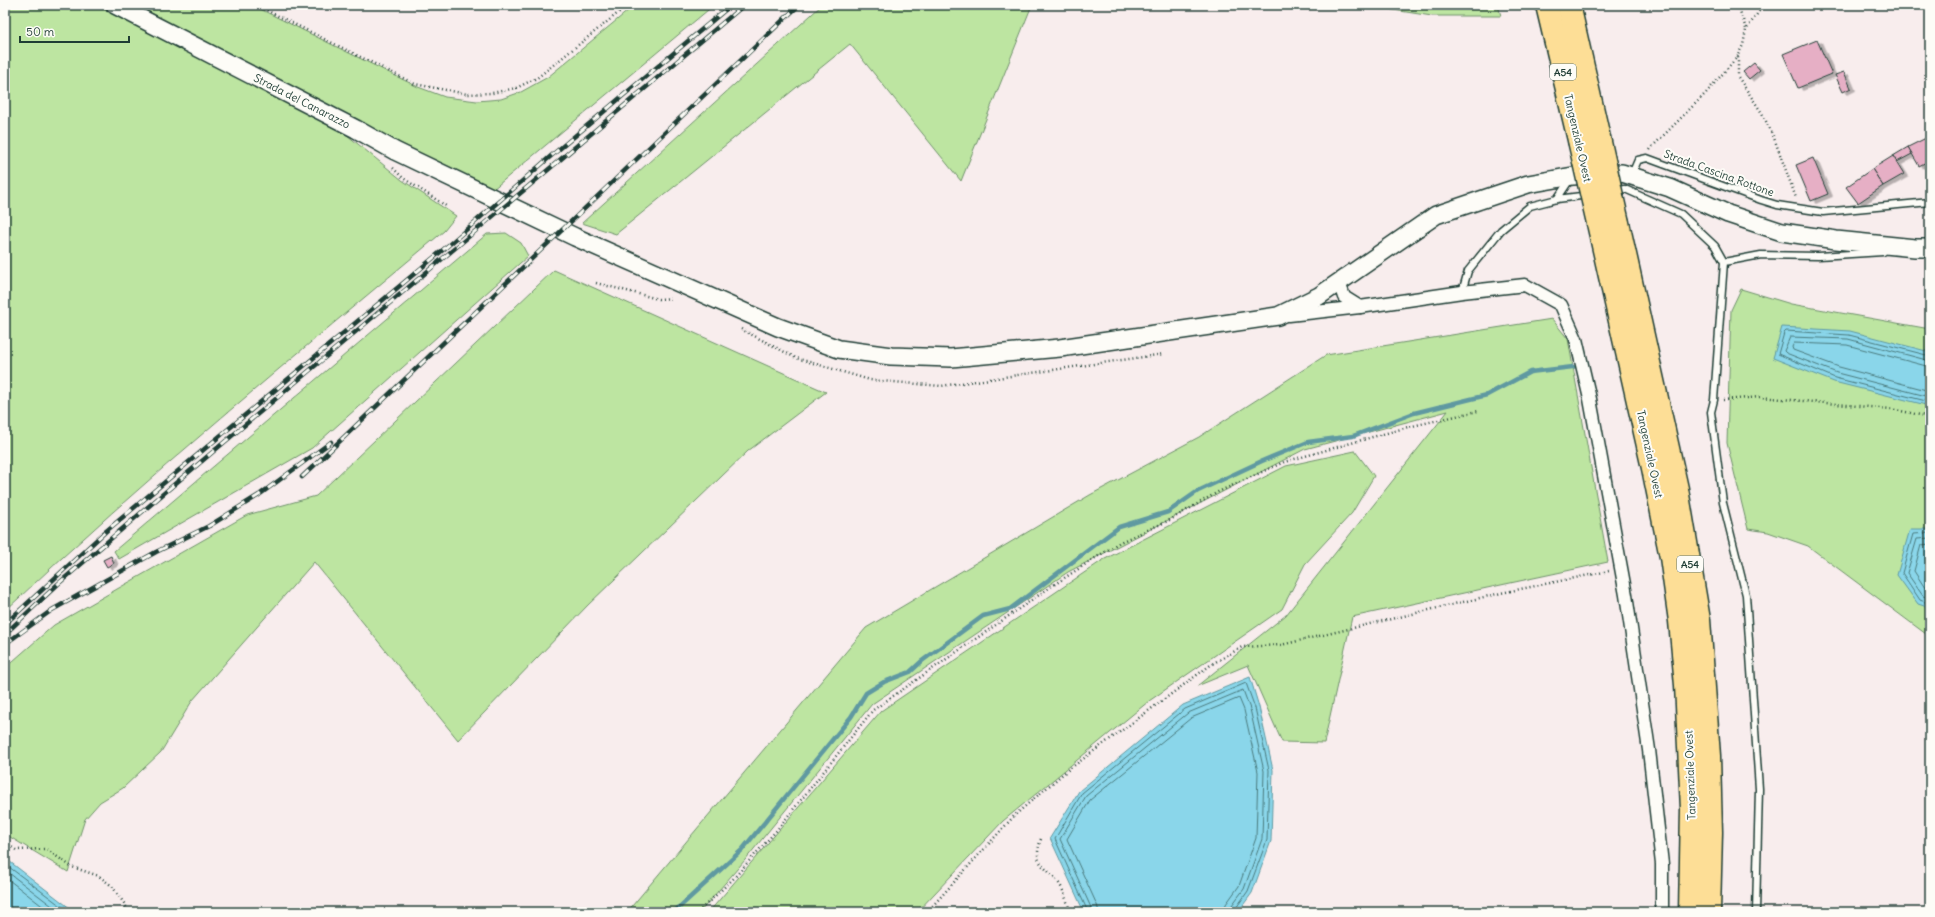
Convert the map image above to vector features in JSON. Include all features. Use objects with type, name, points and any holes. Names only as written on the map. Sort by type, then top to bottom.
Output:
[{"type":"highway","name":"Tangenziale Ovest","points":[[1547,5],[1589,139]]},
{"type":"highway","name":"Tangenziale Ovest","points":[[1568,5],[1589,139],[1608,223],[1677,489],[1699,620],[1710,756],[1711,832],[1709,912]]},
{"type":"highway","name":"Tangenziale Ovest","points":[[1608,223],[1671,557],[1680,621],[1686,685],[1692,809],[1690,912]]},
{"type":"street","name":"Strada del Canarazzo","points":[[114,5],[356,129],[395,151],[490,196],[778,327],[839,349],[891,356],[951,358],[1060,348],[1278,316],[1319,296],[1436,215],[1528,184],[1573,176],[1622,173],[1670,188],[1728,214],[1782,232],[1836,240],[1922,248]]},
{"type":"street","points":[[1339,282],[1344,297],[1360,307]]},
{"type":"street","points":[[1278,316],[1360,307],[1462,292],[1525,285],[1561,304],[1576,340],[1590,399],[1622,569],[1649,750],[1662,864],[1662,912]]},
{"type":"lane","name":"Strada Cascina Rottone","points":[[1631,175],[1638,160],[1648,158],[1761,200],[1823,212],[1930,202]]},
{"type":"lane","points":[[1557,199],[1573,176]]},
{"type":"lane","points":[[1603,193],[1625,189],[1681,214],[1715,246],[1724,262],[1714,400],[1711,412],[1723,503],[1746,595],[1759,789],[1756,912]]},
{"type":"lane","points":[[1462,292],[1468,271],[1501,230],[1530,206],[1557,199],[1595,194]]},
{"type":"lane","points":[[1724,262],[1762,255],[1834,255],[1922,248]]},
{"type":"path","points":[[256,5],[415,84],[467,94],[492,93],[516,88],[537,78],[628,5]]},
{"type":"path","points":[[1738,5],[1746,30]]},
{"type":"path","points":[[1648,158],[1652,146],[1706,92],[1738,55],[1743,45],[1746,30],[1762,7],[1769,5]]},
{"type":"path","points":[[1738,55],[1738,77],[1762,113],[1774,138],[1800,208]]},
{"type":"path","points":[[596,283],[658,299],[705,294]]},
{"type":"path","points":[[1714,400],[1760,397],[1891,410],[1930,417]]},
{"type":"path","points":[[698,912],[733,879],[776,830],[873,710],[1052,586],[1114,546],[1170,520],[1218,492],[1284,462],[1408,427],[1478,411]]},
{"type":"path","points":[[927,912],[1015,815],[1064,773],[1212,664],[1242,647],[1280,645],[1501,593],[1622,569]]},
{"type":"path","points":[[1041,839],[1036,852],[1042,866],[1060,885],[1070,912]]},
{"type":"path","points":[[5,843],[16,850],[46,850],[72,868],[99,876],[112,886],[130,912]]},
{"type":"path","points":[[703,908],[706,912]]},
{"type":"green space","points":[[5,5],[98,5],[336,126],[402,180],[456,216],[444,231],[166,465],[5,611]]},
{"type":"green space","points":[[130,5],[252,5],[418,87],[445,97],[477,101],[501,99],[521,92],[548,77],[635,5],[714,5],[492,190]]},
{"type":"green space","points":[[822,5],[1032,5],[961,181],[850,44],[616,234],[582,223]]},
{"type":"green space","points":[[1361,5],[1498,5],[1501,16],[1432,16]]},
{"type":"green space","points":[[506,233],[521,243],[528,256],[312,448],[119,559],[114,551],[487,234]]},
{"type":"green space","points":[[554,270],[826,392],[748,451],[588,605],[458,740],[314,562],[192,701],[161,752],[123,788],[100,802],[85,819],[68,872],[5,834],[5,668],[54,625],[247,515],[316,496]]},
{"type":"green space","points":[[1741,289],[1791,304],[1930,329],[1930,637],[1808,546],[1768,532],[1748,529],[1727,443],[1731,310]]},
{"type":"green space","points":[[1552,319],[1568,339],[1608,562],[1352,617],[1324,743],[1282,742],[1248,665],[1197,686],[1286,615],[1448,411],[1305,449],[1068,572],[872,704],[745,860],[700,912],[627,912],[866,628],[1090,495],[1199,437],[1326,355]]},
{"type":"green space","points":[[1355,451],[1374,476],[1352,513],[1305,564],[1282,609],[1149,701],[1003,821],[917,912],[709,912],[881,711],[1103,560],[1286,466]]},
{"type":"water","points":[[1782,327],[1850,331],[1930,352],[1930,406],[1834,382],[1773,358]]},
{"type":"water","points":[[1910,529],[1930,529],[1930,608],[1918,604],[1897,575]]},
{"type":"water","points":[[1250,677],[1259,707],[1273,770],[1271,841],[1252,893],[1238,912],[1084,912],[1050,838],[1079,791],[1183,705]]},
{"type":"water","points":[[5,858],[75,912],[5,912]]},
{"type":"building","points":[[1817,40],[1832,74],[1798,88],[1783,54]]},
{"type":"building","points":[[1754,63],[1760,70],[1749,79],[1743,72]]},
{"type":"building","points":[[1844,72],[1851,88],[1843,92],[1835,75]]},
{"type":"building","points":[[1930,136],[1930,160],[1919,166],[1908,147]]},
{"type":"building","points":[[1908,147],[1912,154],[1897,162],[1893,156]]},
{"type":"building","points":[[1893,156],[1904,174],[1883,186],[1872,169]]},
{"type":"building","points":[[1813,158],[1828,194],[1811,201],[1796,165]]},
{"type":"building","points":[[1872,169],[1883,186],[1858,203],[1846,187]]},
{"type":"building","points":[[111,556],[114,563],[107,567],[103,560]]},
{"type":"waterway","points":[[674,912],[742,850],[851,717],[866,693],[884,682],[910,672],[922,661],[983,616],[1010,609],[1119,527],[1168,512],[1198,491],[1262,461],[1308,442],[1353,436],[1414,413],[1487,395],[1530,372],[1573,367]]},
{"type":"railway","points":[[5,624],[105,532],[444,249],[551,156],[731,5]]},
{"type":"railway","points":[[5,634],[58,584],[177,482],[744,5]]},
{"type":"railway","points":[[302,477],[799,5]]},
{"type":"railway","points":[[5,644],[52,610],[156,552],[209,526],[259,495],[331,442]]}]
